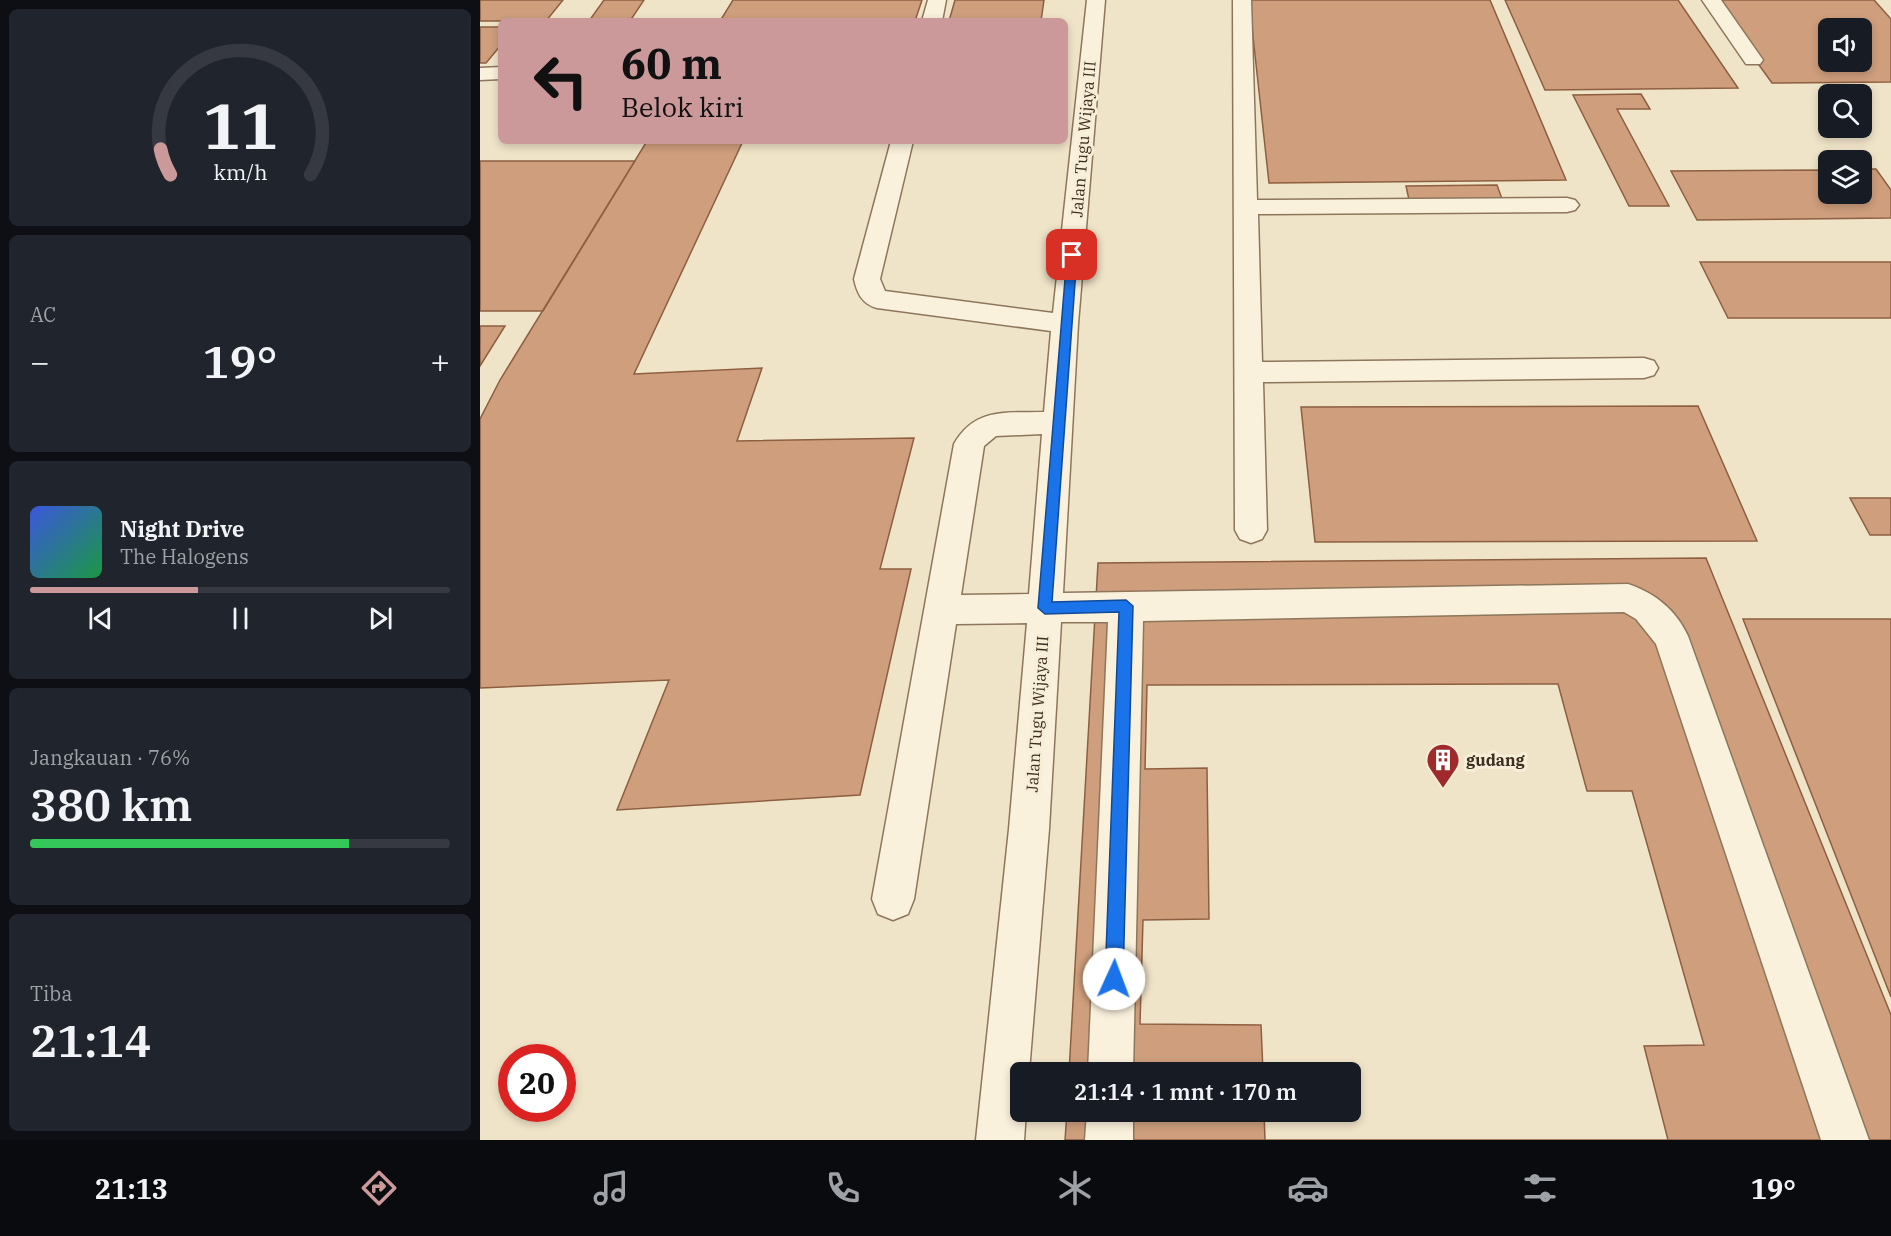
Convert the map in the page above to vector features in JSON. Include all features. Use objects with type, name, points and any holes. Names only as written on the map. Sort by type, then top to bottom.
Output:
[{"type":"street","points":[[933,18],[937,0]]},
{"type":"street","name":"Jalan Tugu Wijaya III","points":[[1000,1140],[1029,830],[1065,324],[1096,0]]},
{"type":"street","points":[[1242,0],[1251,530]]},
{"type":"street","points":[[1711,0],[1753,60]]},
{"type":"street","points":[[480,74],[498,73]]},
{"type":"street","points":[[901,144],[867,279],[869,290],[877,298],[1065,324]]},
{"type":"street","points":[[1246,207],[1567,205]]},
{"type":"street","points":[[1249,372],[1644,368]]},
{"type":"street","points":[[893,899],[969,444],[976,434],[990,425],[1058,422]]},
{"type":"street","points":[[941,610],[1628,598],[1648,609],[1671,636],[1845,1140]]},
{"type":"street","points":[[1112,1062],[1126,606]]},
{"type":"street","points":[[1109,1140],[1110,1122]]},
{"type":"building","points":[[480,0],[563,0],[548,18],[498,18],[498,21],[480,21]]},
{"type":"building","points":[[604,0],[644,0],[632,18],[591,18]]},
{"type":"building","points":[[733,0],[922,0],[916,18],[722,18]]},
{"type":"building","points":[[955,0],[1044,0],[1041,18],[950,18]]},
{"type":"building","points":[[1249,0],[1490,0],[1566,180],[1269,183]]},
{"type":"building","points":[[1505,0],[1678,0],[1738,88],[1545,90]]},
{"type":"building","points":[[1712,0],[1874,0],[1891,19],[1891,82],[1772,83]]},
{"type":"building","points":[[480,27],[498,27],[498,49],[486,63],[480,63]]},
{"type":"building","points":[[1641,94],[1650,109],[1617,109],[1669,206],[1629,206],[1573,95]]},
{"type":"building","points":[[645,144],[742,144],[634,374],[762,368],[737,441],[914,438],[880,569],[911,569],[860,795],[617,810],[669,680],[480,688],[480,419],[500,380]]},
{"type":"building","points":[[480,161],[635,161],[543,311],[480,311]]},
{"type":"building","points":[[1872,169],[1876,169],[1891,190],[1891,218],[1697,220],[1671,171],[1818,170],[1818,204],[1872,204]]},
{"type":"building","points":[[1497,185],[1502,199],[1409,200],[1406,186]]},
{"type":"building","points":[[1700,262],[1891,262],[1891,318],[1728,318]]},
{"type":"building","points":[[480,326],[505,326],[480,366]]},
{"type":"building","points":[[1698,406],[1757,541],[1315,542],[1301,407]]},
{"type":"building","points":[[1850,498],[1891,498],[1891,535],[1870,535]]},
{"type":"building","name":"gudang","points":[[1706,558],[1891,1015],[1891,1140],[1065,1140],[1066,1122],[1361,1122],[1361,1062],[1070,1062],[1098,563]]},
{"type":"building","points":[[1743,619],[1891,619],[1891,997]]},
{"type":"building","points":[[1558,684],[1587,791],[1632,791],[1704,1045],[1644,1046],[1668,1140],[1265,1140],[1264,1122],[1361,1122],[1361,1062],[1263,1062],[1261,1025],[1140,1024],[1143,920],[1209,919],[1207,768],[1145,769],[1147,685]]},
{"type":"place","name":"gudang","points":[[1443,789]]},
{"type":"route","points":[[1072,255],[1045,608],[1126,606],[1114,979]]}]
